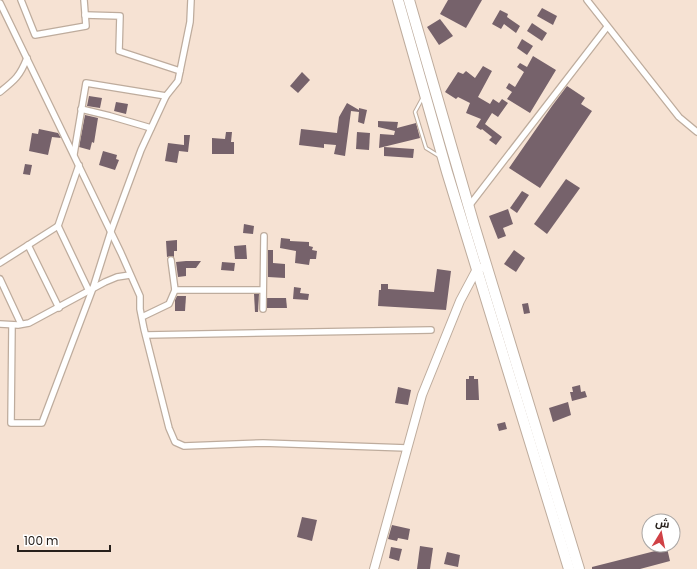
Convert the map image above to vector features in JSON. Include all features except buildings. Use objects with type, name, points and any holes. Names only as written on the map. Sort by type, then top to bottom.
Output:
[{"type":"highway","points":[[398,0],[444,159],[482,267],[579,569]]},
{"type":"highway","points":[[409,0],[469,206],[482,267],[569,569]]},
{"type":"street","points":[[21,0],[35,35],[86,26],[84,0]]},
{"type":"street","points":[[12,325],[11,422],[42,423],[141,150],[166,96],[178,81],[190,22],[190,0]]},
{"type":"street","points":[[587,0],[679,117],[697,132]]},
{"type":"street","points":[[0,3],[74,154],[137,288],[140,296],[140,310],[172,437],[179,444],[184,446],[270,444],[407,448]]},
{"type":"street","points":[[85,15],[120,16],[119,51],[180,71]]},
{"type":"street","points":[[469,206],[608,27]]},
{"type":"street","points":[[0,92],[17,78],[22,71],[26,58]]},
{"type":"street","points":[[74,154],[86,83],[166,96]]},
{"type":"street","points":[[81,109],[151,128]]},
{"type":"street","points":[[0,262],[58,226],[79,166]]},
{"type":"street","points":[[58,226],[91,290]]},
{"type":"street","points":[[262,310],[264,236]]},
{"type":"street","points":[[28,245],[59,308]]},
{"type":"street","points":[[144,316],[169,304],[175,290],[171,260]]},
{"type":"street","points":[[374,569],[422,395],[460,300],[482,267]]},
{"type":"street","points":[[0,324],[12,325],[30,323],[117,277],[130,275]]},
{"type":"street","points":[[0,279],[21,324]]},
{"type":"street","points":[[175,290],[263,290]]},
{"type":"street","points":[[146,335],[431,330]]},
{"type":"lane","points":[[425,93],[415,112],[426,148],[444,159]]}]
